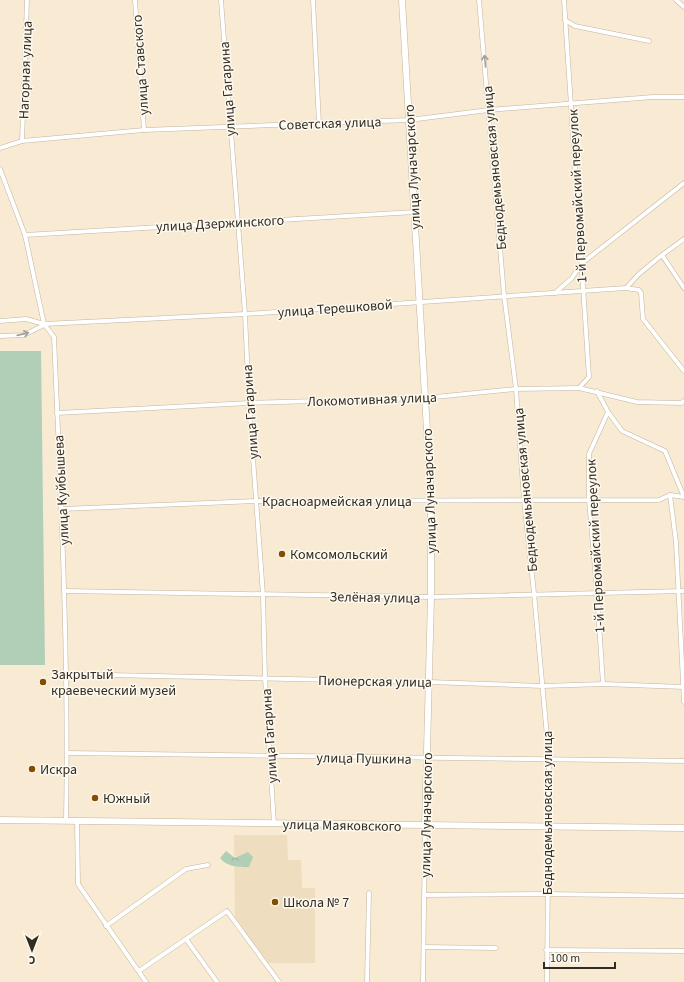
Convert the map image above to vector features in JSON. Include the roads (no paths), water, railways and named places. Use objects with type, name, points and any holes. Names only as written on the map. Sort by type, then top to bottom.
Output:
[{"type":"main road","name":"улица Луначарского","points":[[402,0],[431,500],[432,597],[425,826]]},
{"type":"main road","name":"улица Маяковского","points":[[0,820],[274,825],[684,828]]},
{"type":"street","name":"Нагорная улица","points":[[22,141],[28,0]]},
{"type":"street","name":"улица Ставского","points":[[135,0],[144,130]]},
{"type":"street","name":"улица Гагарина","points":[[221,0],[245,314],[249,403],[263,595],[265,678],[274,825]]},
{"type":"street","points":[[313,0],[319,124]]},
{"type":"street","name":"Беднодемьяновская улица","points":[[479,0],[504,295],[516,389],[524,500],[549,759],[546,950],[547,982]]},
{"type":"street","name":"1-й Первомайский переулок","points":[[564,0],[582,292],[589,377],[579,388]]},
{"type":"street","points":[[676,0],[684,7]]},
{"type":"street","points":[[565,20],[575,26],[649,41]]},
{"type":"street","name":"Советская улица","points":[[0,148],[22,141],[144,130],[409,120],[489,110],[684,97]]},
{"type":"street","name":"улица Куйбышева","points":[[0,170],[25,235],[44,324],[54,337],[65,591],[67,752],[66,821]]},
{"type":"street","points":[[555,293],[572,278],[581,264],[684,183]]},
{"type":"street","name":"улица Дзержинского","points":[[25,235],[415,212]]},
{"type":"street","points":[[626,288],[639,274],[684,239]]},
{"type":"street","points":[[662,255],[684,288]]},
{"type":"street","points":[[626,288],[639,290],[641,293],[643,319],[684,371]]},
{"type":"street","name":"улица Терешковой","points":[[0,321],[26,319],[44,324],[245,314],[504,295],[582,292],[626,288]]},
{"type":"street","name":"улица Терешковой","points":[[0,336],[24,335],[44,324]]},
{"type":"street","name":"Локомотивная улица","points":[[57,413],[249,403],[425,398],[516,389],[579,388],[597,391],[637,402],[681,403],[684,401]]},
{"type":"street","points":[[597,391],[608,412],[622,431],[665,451],[684,497]]},
{"type":"street","name":"1-й Первомайский переулок","points":[[603,684],[598,592],[589,500],[589,454],[608,412]]},
{"type":"street","points":[[670,495],[676,542],[684,702]]},
{"type":"street","name":"Красноармейская улица","points":[[62,508],[256,501],[659,500],[670,495],[684,497]]},
{"type":"street","name":"Зелёная улица","points":[[65,591],[432,597],[534,593],[684,591]]},
{"type":"street","name":"Пионерская улица","points":[[66,674],[543,686],[603,684],[683,687]]},
{"type":"street","name":"улица Пушкина","points":[[67,752],[684,761]]},
{"type":"street","points":[[77,821],[78,884],[146,982]]},
{"type":"street","name":"улица Луначарского","points":[[423,982],[425,826]]},
{"type":"street","points":[[106,926],[186,869],[208,865]]},
{"type":"street","points":[[367,982],[369,893]]},
{"type":"street","points":[[425,895],[547,894],[684,896]]},
{"type":"street","points":[[139,972],[227,911],[279,982]]},
{"type":"street","points":[[186,939],[217,982]]},
{"type":"street","points":[[424,947],[496,948]]},
{"type":"street","points":[[546,950],[684,951]]},
{"type":"place","name":"Комсомольский","points":[[282,554]]},
{"type":"place","name":"Закрытый краевеческий музей","points":[[43,682]]},
{"type":"place","name":"Искра","points":[[32,769]]},
{"type":"place","name":"Южный","points":[[95,798]]},
{"type":"place","name":"Школа № 7","points":[[275,902]]}]
